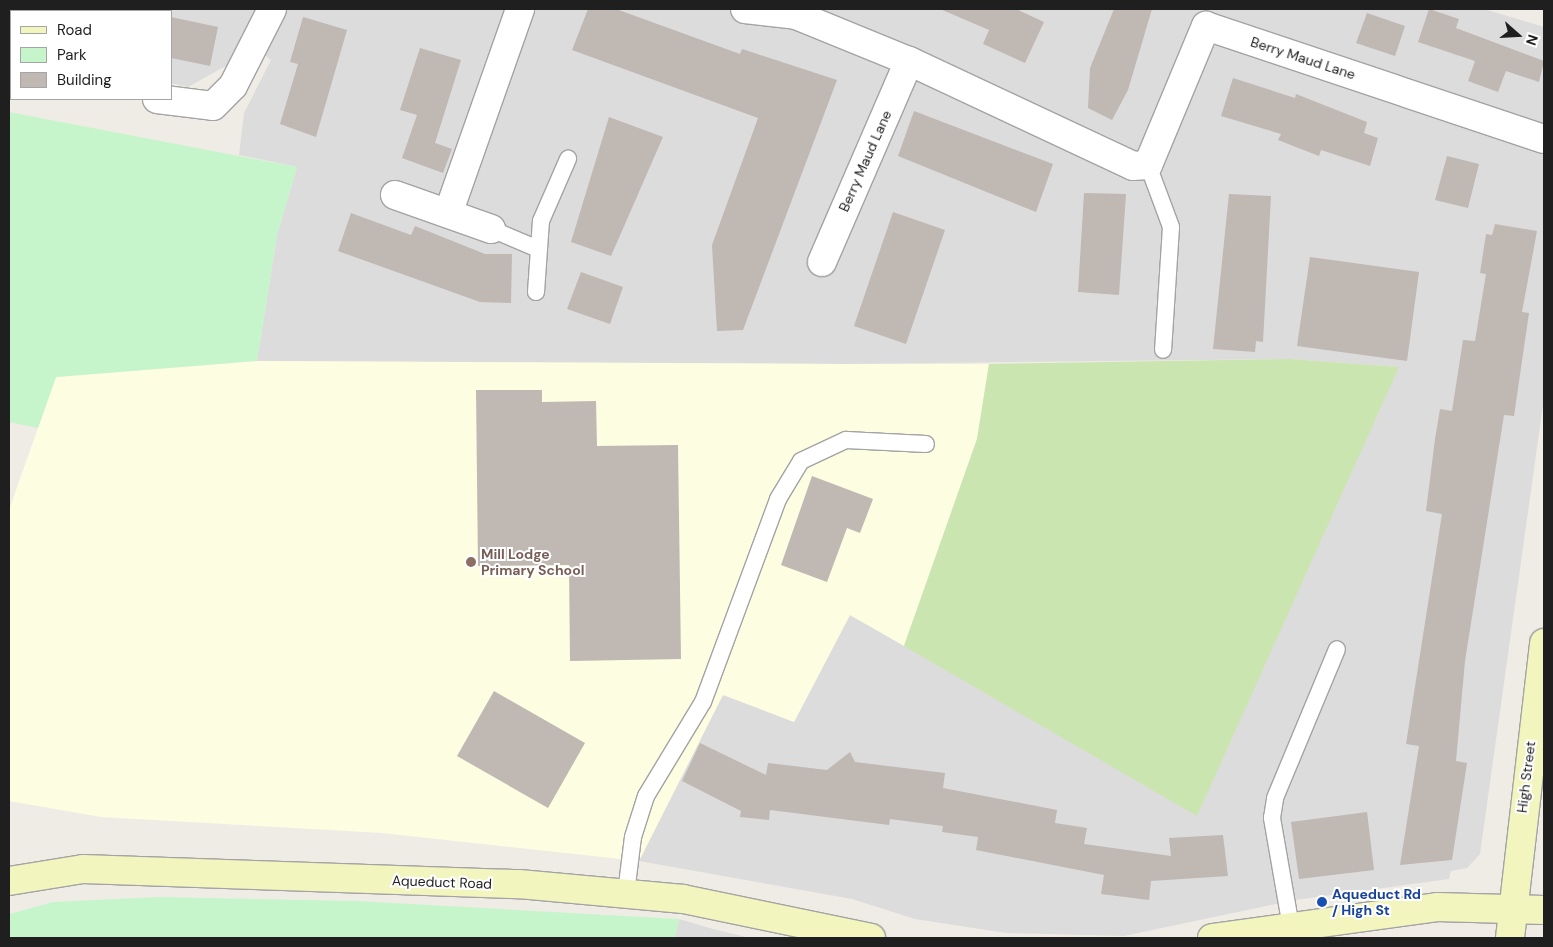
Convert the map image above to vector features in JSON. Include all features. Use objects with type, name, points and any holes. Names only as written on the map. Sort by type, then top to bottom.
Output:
[{"type":"street","points":[[165,100],[214,106],[233,86],[272,9]]},
{"type":"street","points":[[449,211],[520,9]]},
{"type":"street","points":[[745,9],[796,15],[909,61],[1134,166],[1148,166]]},
{"type":"street","name":"Berry Maud Lane","points":[[1148,166],[1209,17],[1544,139]]},
{"type":"street","name":"Berry Maud Lane","points":[[822,262],[909,61]]},
{"type":"street","points":[[396,195],[449,211],[491,229]]},
{"type":"street","name":"High Street","points":[[1510,938],[1510,910],[1544,643]]},
{"type":"street","name":"Aqueduct Road","points":[[9,881],[83,869],[519,884],[683,899],[871,938]]},
{"type":"street","points":[[1212,938],[1437,908],[1544,910]]},
{"type":"lane","points":[[536,292],[536,248],[543,214],[568,159]]},
{"type":"lane","points":[[1148,166],[1171,227],[1163,350]]},
{"type":"lane","points":[[491,229],[536,248]]},
{"type":"lane","points":[[626,893],[633,837],[646,796],[703,702],[778,500],[800,461],[846,440],[926,444]]},
{"type":"lane","points":[[1291,927],[1272,818],[1275,798],[1337,649]]},
{"type":"shaded area","points":[[9,9],[1484,9],[1544,27],[1544,398],[1480,854],[1467,868],[1451,871],[1449,879],[1295,900],[1124,936],[1006,933],[915,919],[852,899],[639,861],[723,694],[794,722],[850,615],[941,666],[1399,367],[1290,359],[846,364],[257,361],[277,235],[297,167],[239,155],[244,113],[271,60],[246,40],[231,63],[188,87],[172,83],[172,10],[10,10],[10,30]]},
{"type":"shaded area","name":"Mill Lodge Primary School","points":[[257,361],[989,364],[977,439],[904,646],[850,615],[794,722],[723,695],[639,861],[382,833],[101,817],[9,801],[9,510],[56,377]]},
{"type":"shaded area","points":[[679,919],[713,929],[750,938],[675,938]]},
{"type":"green space","points":[[9,112],[297,167],[277,235],[257,361],[56,377],[38,428],[9,422]]},
{"type":"green space","points":[[1290,359],[1399,367],[1197,816],[904,646],[977,439],[989,364]]},
{"type":"green space","points":[[158,897],[357,901],[679,919],[675,938],[9,938],[10,914],[53,902]]},
{"type":"building","points":[[588,9],[616,9],[740,54],[742,49],[837,80],[743,330],[717,331],[712,245],[758,118],[572,50]]},
{"type":"building","points":[[940,9],[1016,9],[1044,22],[1025,63],[983,44],[989,30]]},
{"type":"building","points":[[1114,9],[1152,9],[1128,90],[1112,120],[1088,108],[1090,68]]},
{"type":"building","points":[[1429,9],[1459,19],[1456,28],[1544,61],[1539,82],[1506,71],[1498,92],[1468,81],[1475,61],[1418,42]]},
{"type":"building","points":[[1367,13],[1405,26],[1395,56],[1356,43]]},
{"type":"building","points":[[172,17],[218,27],[210,66],[172,58]]},
{"type":"building","points":[[303,17],[347,30],[316,137],[280,124],[298,64],[290,62]]},
{"type":"building","points":[[420,48],[461,60],[435,143],[452,149],[443,173],[402,158],[417,115],[400,110]]},
{"type":"building","points":[[1233,78],[1295,98],[1296,94],[1367,122],[1364,133],[1378,138],[1370,166],[1321,150],[1319,156],[1278,140],[1281,134],[1221,116]]},
{"type":"building","points":[[914,111],[1053,164],[1036,212],[898,156]]},
{"type":"building","points":[[609,117],[663,137],[611,256],[571,242]]},
{"type":"building","points":[[1447,156],[1479,164],[1468,208],[1435,200]]},
{"type":"building","points":[[1084,193],[1126,194],[1119,295],[1078,292]]},
{"type":"building","points":[[1229,194],[1271,196],[1263,342],[1256,341],[1255,352],[1213,349]]},
{"type":"building","points":[[893,212],[945,230],[906,344],[854,326]]},
{"type":"building","points":[[351,213],[411,235],[415,226],[485,254],[512,254],[511,303],[480,302],[338,251]]},
{"type":"building","points":[[1495,224],[1537,231],[1522,312],[1529,313],[1514,416],[1504,415],[1465,661],[1456,761],[1467,763],[1452,860],[1400,865],[1419,746],[1406,744],[1442,514],[1426,511],[1435,439],[1440,409],[1452,411],[1463,340],[1475,341],[1486,274],[1480,273],[1486,234],[1492,235]]},
{"type":"building","points":[[1310,257],[1419,272],[1407,361],[1297,346]]},
{"type":"building","points":[[581,272],[623,287],[610,324],[567,309]]},
{"type":"building","points":[[476,390],[542,390],[542,402],[596,401],[597,446],[678,445],[681,659],[570,661],[569,565],[478,566]]},
{"type":"building","points":[[812,476],[873,499],[860,533],[847,528],[827,582],[781,565]]},
{"type":"building","points":[[494,691],[585,743],[548,808],[457,756]]},
{"type":"building","points":[[700,743],[766,775],[768,763],[827,770],[850,752],[855,762],[945,773],[943,788],[1057,810],[1055,823],[1087,828],[1084,844],[1171,856],[1169,838],[1223,835],[1228,876],[1151,881],[1149,900],[1101,894],[1104,875],[976,850],[978,837],[942,832],[943,826],[890,819],[889,825],[770,810],[769,820],[740,817],[741,811],[682,781]]},
{"type":"building","points":[[1367,812],[1374,870],[1299,879],[1291,822]]},
{"type":"place","name":"Mill Lodge Primary School","points":[[471,562]]},
{"type":"place","name":"Aqueduct Rd / High St","points":[[1322,902]]}]
